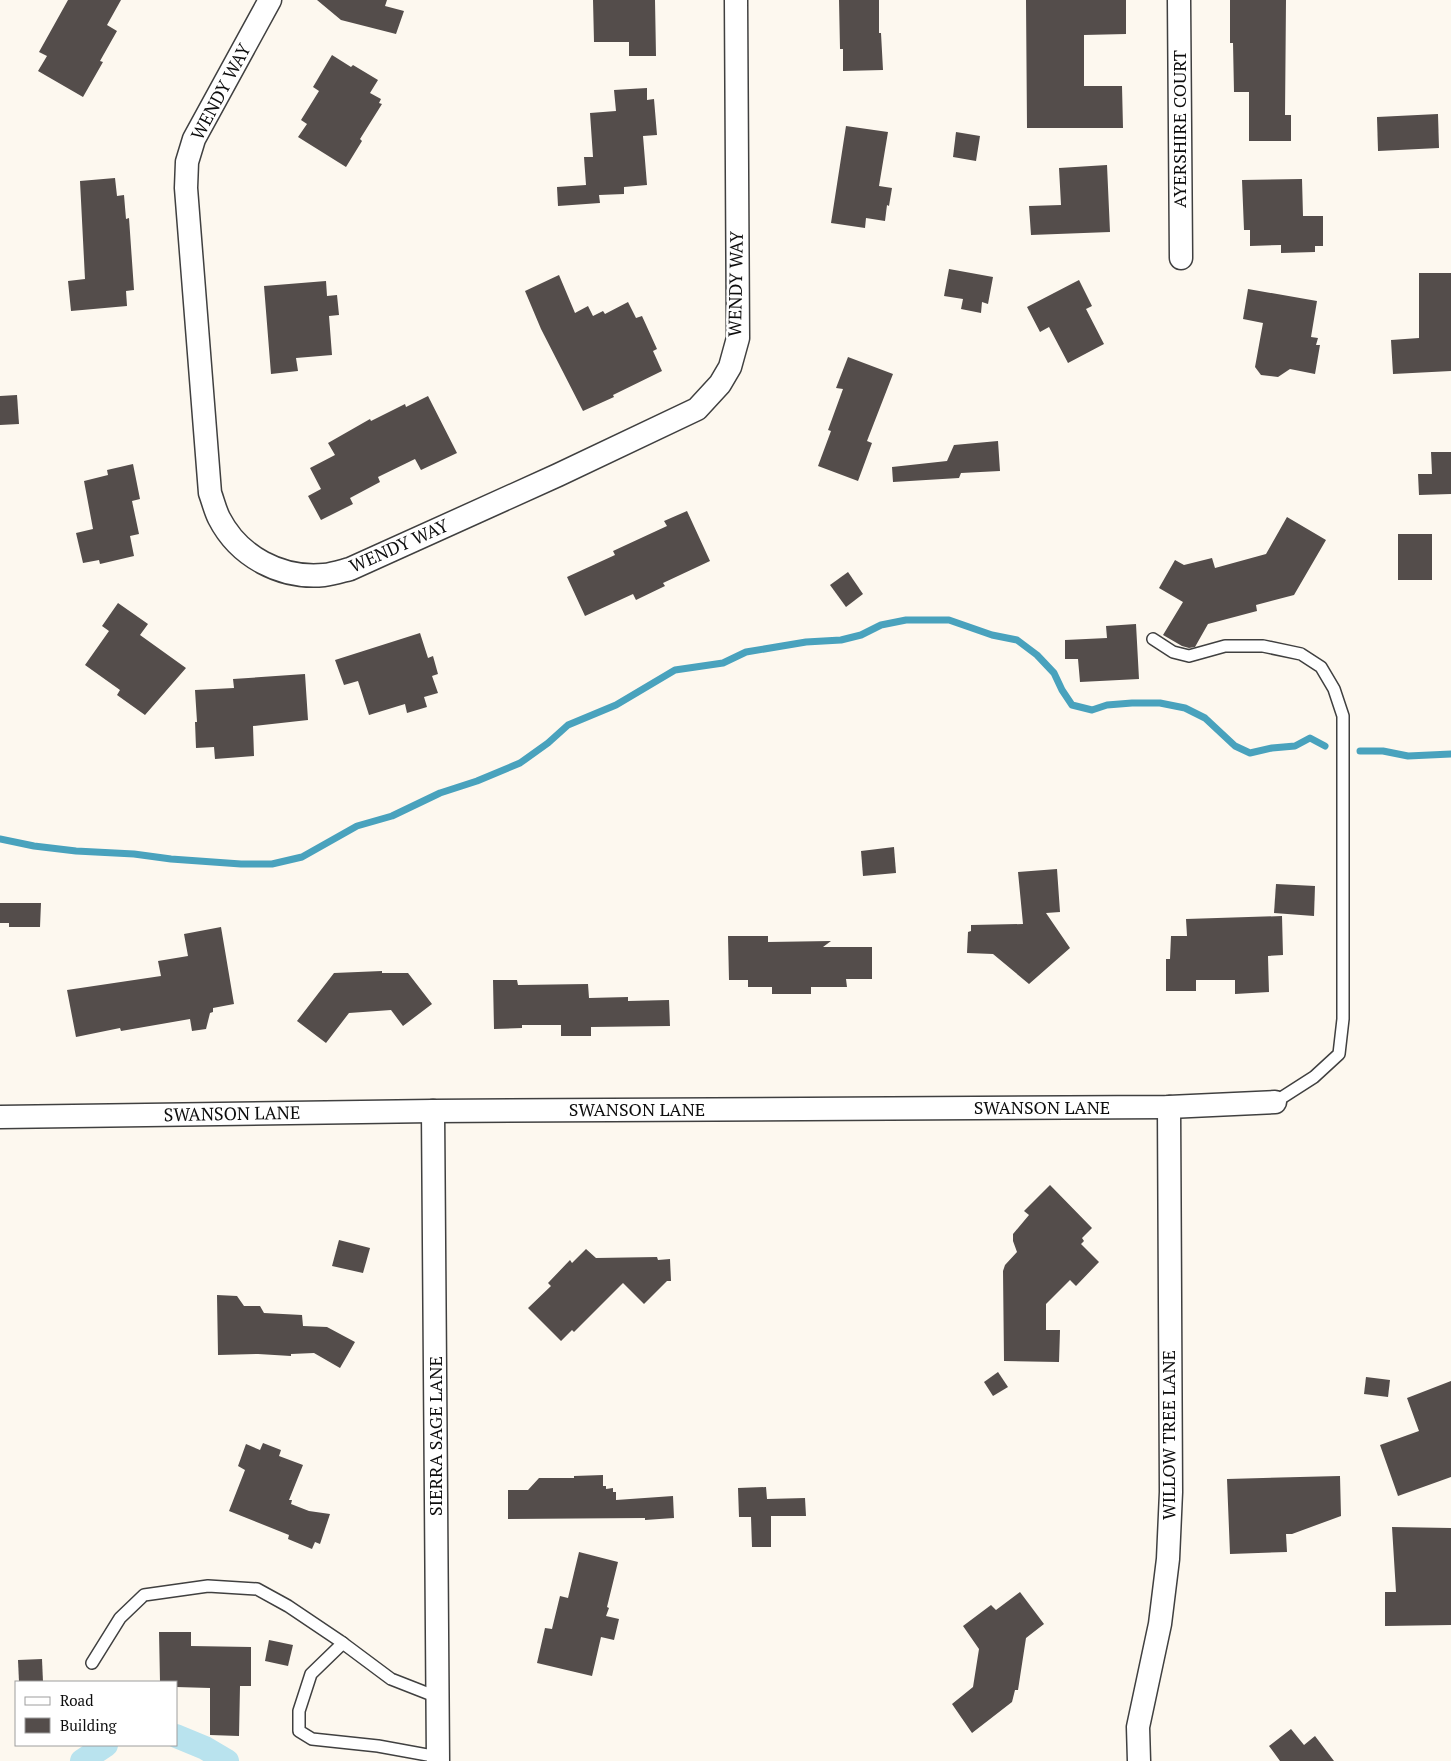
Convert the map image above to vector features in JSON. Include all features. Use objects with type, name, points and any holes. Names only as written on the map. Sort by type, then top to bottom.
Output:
[{"type":"street","name":"WENDY WAY","points":[[270,0],[194,139],[187,162],[186,188],[210,493],[219,518],[233,540],[250,556],[273,568],[298,575],[325,575],[350,569],[558,475],[697,409],[720,384],[730,367],[738,338],[736,0]]},
{"type":"street","name":"AYERSHIRE COURT","points":[[1179,0],[1181,258]]},
{"type":"street","name":"SWANSON LANE","points":[[0,1117],[433,1111],[1169,1107],[1275,1102]]},
{"type":"street","name":"WILLOW TREE LANE","points":[[1139,1761],[1138,1727],[1160,1624],[1168,1559],[1171,1492],[1169,1107]]},
{"type":"street","name":"SIERRA SAGE LANE","points":[[433,1111],[438,1759]]},
{"type":"lane","points":[[1153,639],[1173,652],[1189,656],[1225,646],[1263,646],[1301,654],[1321,667],[1334,689],[1343,716],[1342,1019],[1339,1054],[1314,1077],[1275,1102]]},
{"type":"lane","points":[[92,1663],[120,1618],[144,1595],[208,1586],[257,1589],[288,1606],[391,1679],[437,1697]]},
{"type":"lane","points":[[342,1643],[311,1674],[299,1711],[299,1731],[312,1739],[378,1746],[438,1759]]},
{"type":"building","points":[[68,0],[121,0],[107,25],[117,31],[100,61],[103,62],[83,97],[38,71],[47,56],[39,52]]},
{"type":"building","points":[[317,0],[387,0],[385,6],[404,11],[396,34],[341,20]]},
{"type":"building","points":[[593,0],[655,0],[656,56],[629,56],[629,42],[594,42]]},
{"type":"building","points":[[839,0],[879,0],[879,33],[881,33],[883,70],[843,71],[843,49],[840,49]]},
{"type":"building","points":[[1026,0],[1126,0],[1126,34],[1084,35],[1084,86],[1122,86],[1123,128],[1027,128]]},
{"type":"building","points":[[1230,0],[1286,0],[1285,115],[1291,115],[1291,141],[1249,141],[1249,92],[1234,92],[1233,43],[1230,43]]},
{"type":"building","points":[[332,55],[378,80],[370,93],[381,99],[379,103],[382,104],[360,139],[362,141],[346,167],[298,137],[307,124],[301,120],[319,91],[313,87]]},
{"type":"building","points":[[647,88],[647,100],[654,99],[657,135],[643,136],[647,185],[624,187],[624,194],[599,195],[600,203],[558,206],[557,187],[586,185],[584,157],[593,157],[590,113],[616,111],[614,90]]},
{"type":"building","points":[[1438,114],[1439,148],[1378,151],[1377,117]]},
{"type":"building","points":[[846,126],[888,132],[879,186],[892,188],[889,206],[887,205],[885,221],[866,218],[865,228],[831,223]]},
{"type":"building","points":[[956,132],[980,136],[976,161],[953,157]]},
{"type":"building","points":[[1107,165],[1110,232],[1031,235],[1029,206],[1061,205],[1059,168]]},
{"type":"building","points":[[115,178],[117,196],[124,195],[126,219],[129,218],[134,290],[126,291],[127,306],[71,311],[68,281],[85,279],[80,181]]},
{"type":"building","points":[[1302,179],[1303,216],[1323,216],[1323,246],[1315,246],[1315,252],[1281,253],[1281,245],[1250,246],[1250,230],[1244,230],[1242,180]]},
{"type":"building","points":[[949,269],[993,277],[988,304],[982,302],[981,313],[961,309],[963,299],[944,296]]},
{"type":"building","points":[[1419,273],[1451,273],[1451,371],[1393,374],[1391,340],[1419,338]]},
{"type":"building","points":[[559,275],[575,313],[588,306],[593,316],[603,311],[605,314],[628,302],[636,318],[642,316],[657,349],[653,351],[662,371],[613,395],[614,397],[583,411],[541,329],[525,291]]},
{"type":"building","points":[[1079,280],[1092,306],[1086,309],[1104,344],[1068,363],[1049,327],[1040,332],[1027,307]]},
{"type":"building","points":[[326,281],[327,296],[337,295],[339,315],[329,316],[332,355],[296,358],[298,371],[271,374],[264,286]]},
{"type":"building","points":[[1248,289],[1317,301],[1311,337],[1318,338],[1316,345],[1320,345],[1315,374],[1290,369],[1278,377],[1261,375],[1255,367],[1263,323],[1243,319]]},
{"type":"building","points":[[848,357],[893,374],[867,441],[872,443],[858,481],[818,466],[831,431],[828,430],[843,389],[836,388]]},
{"type":"building","points":[[17,395],[19,424],[0,425],[0,396]]},
{"type":"building","points":[[428,396],[457,453],[421,470],[415,459],[378,477],[380,482],[350,498],[353,504],[321,520],[308,496],[321,489],[310,468],[335,455],[328,443],[370,419],[371,421],[405,404],[406,407]]},
{"type":"building","points":[[998,441],[1000,471],[961,473],[959,478],[893,482],[892,467],[947,461],[954,445]]},
{"type":"building","points":[[1431,452],[1451,452],[1451,494],[1419,495],[1418,474],[1432,474]]},
{"type":"building","points":[[133,464],[140,499],[132,501],[139,534],[130,536],[134,556],[100,564],[99,560],[83,563],[76,533],[93,529],[84,481],[108,475],[107,470]]},
{"type":"building","points":[[687,511],[710,561],[663,583],[665,586],[636,600],[633,594],[585,616],[567,577],[615,555],[613,551],[667,526],[664,521]]},
{"type":"building","points":[[1287,517],[1326,540],[1294,595],[1256,605],[1257,611],[1208,624],[1195,647],[1182,646],[1163,635],[1183,602],[1159,588],[1175,560],[1184,565],[1212,558],[1215,568],[1266,554]]},
{"type":"building","points":[[1398,534],[1432,534],[1432,580],[1398,580]]},
{"type":"building","points":[[848,572],[863,594],[846,607],[830,585]]},
{"type":"building","points":[[118,603],[148,624],[140,635],[186,668],[145,715],[117,695],[120,690],[85,665],[109,631],[102,626]]},
{"type":"building","points":[[1136,624],[1139,679],[1080,682],[1078,659],[1065,659],[1065,640],[1107,638],[1106,626]]},
{"type":"building","points":[[420,633],[428,658],[433,656],[438,674],[432,676],[438,693],[424,697],[427,707],[407,713],[405,704],[369,715],[358,681],[344,685],[335,660]]},
{"type":"building","points":[[305,674],[308,720],[253,726],[254,756],[215,759],[214,747],[196,748],[195,690],[234,688],[233,679]]},
{"type":"building","points":[[894,847],[896,873],[863,876],[861,851]]},
{"type":"building","points":[[1057,869],[1060,912],[1046,913],[1070,948],[1029,984],[993,954],[967,953],[968,932],[971,931],[971,925],[1023,924],[1018,872]]},
{"type":"building","points":[[1276,884],[1315,886],[1314,916],[1274,913]]},
{"type":"building","points":[[0,903],[41,903],[40,927],[9,927],[9,923],[0,923]]},
{"type":"building","points":[[1282,916],[1283,955],[1268,956],[1269,992],[1235,994],[1235,980],[1196,980],[1196,991],[1166,991],[1166,959],[1170,959],[1171,936],[1187,936],[1186,919]]},
{"type":"building","points":[[221,927],[234,1004],[213,1008],[206,1029],[192,1031],[190,1019],[121,1031],[120,1028],[76,1037],[67,990],[161,976],[158,961],[188,956],[184,934]]},
{"type":"building","points":[[728,936],[768,936],[768,942],[831,941],[823,947],[872,947],[872,979],[846,979],[847,987],[811,987],[811,994],[772,994],[772,987],[748,987],[748,980],[729,980]]},
{"type":"building","points":[[382,971],[382,973],[408,973],[432,1004],[403,1026],[391,1010],[349,1013],[326,1043],[297,1021],[334,973]]},
{"type":"building","points":[[493,980],[517,980],[518,985],[588,984],[589,998],[628,997],[628,1001],[669,1000],[670,1026],[591,1027],[591,1036],[561,1036],[561,1025],[522,1025],[522,1028],[494,1029]]},
{"type":"building","points":[[1050,1185],[1092,1228],[1082,1238],[1084,1241],[1081,1244],[1099,1262],[1076,1286],[1070,1280],[1046,1304],[1046,1330],[1060,1330],[1059,1362],[1004,1361],[1003,1271],[1005,1265],[1017,1252],[1013,1241],[1013,1234],[1029,1215],[1024,1211]]},
{"type":"building","points":[[339,1240],[370,1248],[363,1273],[332,1266]]},
{"type":"building","points":[[586,1249],[596,1258],[657,1257],[658,1260],[670,1259],[671,1281],[667,1281],[644,1304],[623,1283],[574,1332],[572,1330],[561,1341],[528,1308],[551,1286],[548,1283],[570,1260],[572,1263]]},
{"type":"building","points":[[217,1295],[237,1296],[244,1306],[260,1306],[264,1313],[302,1315],[303,1326],[327,1327],[355,1342],[340,1368],[314,1353],[291,1354],[291,1356],[258,1354],[218,1355]]},
{"type":"building","points":[[998,1372],[1008,1387],[993,1396],[984,1382]]},
{"type":"building","points":[[1366,1377],[1390,1380],[1388,1397],[1364,1394]]},
{"type":"building","points":[[1451,1381],[1451,1477],[1398,1496],[1380,1445],[1419,1431],[1407,1398]]},
{"type":"building","points":[[263,1443],[281,1450],[279,1456],[303,1465],[289,1500],[292,1500],[291,1504],[309,1511],[330,1514],[320,1544],[315,1542],[312,1549],[288,1539],[289,1535],[229,1511],[245,1470],[238,1466],[246,1444],[260,1450]]},
{"type":"building","points":[[603,1475],[603,1486],[606,1486],[606,1489],[613,1488],[613,1492],[616,1492],[616,1500],[673,1496],[674,1518],[645,1520],[645,1518],[508,1519],[508,1490],[528,1490],[539,1478],[574,1478],[574,1476]]},
{"type":"building","points":[[1340,1476],[1341,1516],[1292,1534],[1286,1534],[1287,1552],[1230,1554],[1227,1479]]},
{"type":"building","points":[[766,1487],[767,1499],[805,1498],[806,1516],[771,1516],[771,1547],[752,1547],[751,1517],[739,1517],[738,1488]]},
{"type":"building","points":[[1392,1527],[1451,1528],[1451,1625],[1385,1626],[1385,1592],[1396,1592]]},
{"type":"building","points":[[579,1552],[618,1562],[606,1616],[619,1619],[614,1640],[601,1637],[592,1676],[537,1663],[545,1628],[552,1629],[560,1596],[568,1598]]},
{"type":"building","points":[[1020,1592],[1044,1624],[1026,1638],[1018,1690],[1015,1690],[1012,1702],[972,1733],[952,1704],[973,1687],[979,1649],[963,1626],[991,1605],[996,1610]]},
{"type":"building","points":[[159,1632],[191,1632],[191,1646],[251,1647],[251,1686],[240,1686],[239,1736],[210,1735],[210,1688],[178,1687],[178,1681],[160,1681]]},
{"type":"building","points":[[269,1640],[293,1645],[288,1666],[265,1661]]},
{"type":"building","points":[[42,1659],[43,1681],[19,1681],[18,1660]]},
{"type":"building","points":[[1291,1729],[1304,1745],[1315,1736],[1334,1761],[1280,1761],[1269,1746]]},
{"type":"waterway","points":[[0,839],[34,846],[76,851],[134,854],[171,859],[241,864],[272,864],[302,857],[357,826],[392,816],[440,793],[477,781],[520,763],[548,743],[568,725],[616,705],[675,670],[723,663],[746,652],[806,642],[841,640],[861,635],[881,625],[906,620],[949,620],[992,635],[1017,640],[1037,655],[1054,673],[1072,705],[1092,710],[1107,705],[1132,703],[1160,703],[1185,708],[1205,718],[1235,746],[1250,753],[1272,748],[1295,746],[1310,738],[1325,746]]},
{"type":"waterway","points":[[1360,751],[1383,751],[1408,756],[1451,754]]},
{"type":"waterway","points":[[178,1737],[205,1748],[227,1761]]},
{"type":"waterway","points":[[82,1761],[104,1746]]}]
